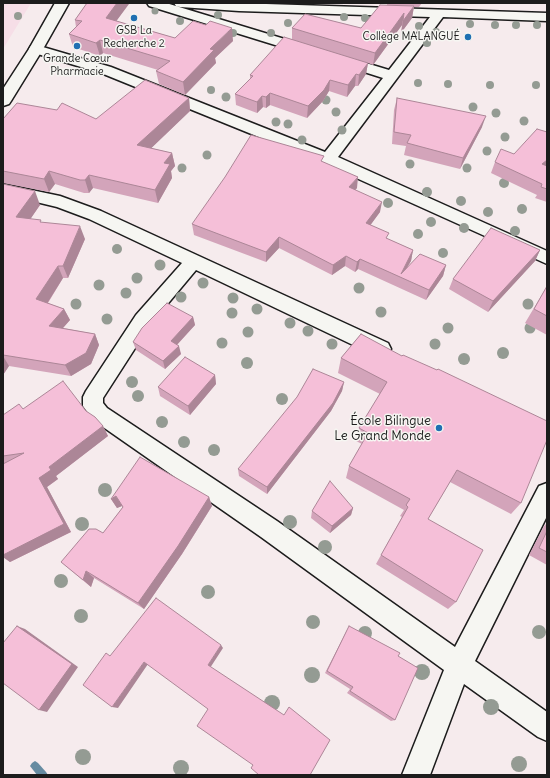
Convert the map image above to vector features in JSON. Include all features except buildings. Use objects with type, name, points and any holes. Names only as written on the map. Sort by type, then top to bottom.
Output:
[{"type":"main road","points":[[3,101],[36,49],[62,3]]},
{"type":"street","points":[[153,3],[317,53]]},
{"type":"street","points":[[180,3],[368,7],[439,14],[547,17]]},
{"type":"street","points":[[328,159],[439,14]]},
{"type":"street","points":[[36,49],[106,70],[328,159],[547,258]]},
{"type":"street","points":[[332,58],[392,76]]},
{"type":"street","points":[[3,190],[60,202],[95,215],[396,356]]},
{"type":"street","points":[[194,261],[143,320],[93,396],[93,406],[100,414],[269,529],[547,728]]},
{"type":"street","points":[[416,775],[459,665],[547,493]]},
{"type":"shaded area","points":[[3,3],[31,3],[3,49]]},
{"type":"waterway","points":[[35,766],[43,775]]},
{"type":"place","name":"GSB La Recherche 2","points":[[134,18]]},
{"type":"place","name":"Collège MALANGUÉ","points":[[468,37]]},
{"type":"place","name":"Grande Cœur Pharmacie","points":[[77,46]]},
{"type":"place","name":"École Bilingue Le Grand Monde","points":[[439,428]]}]
